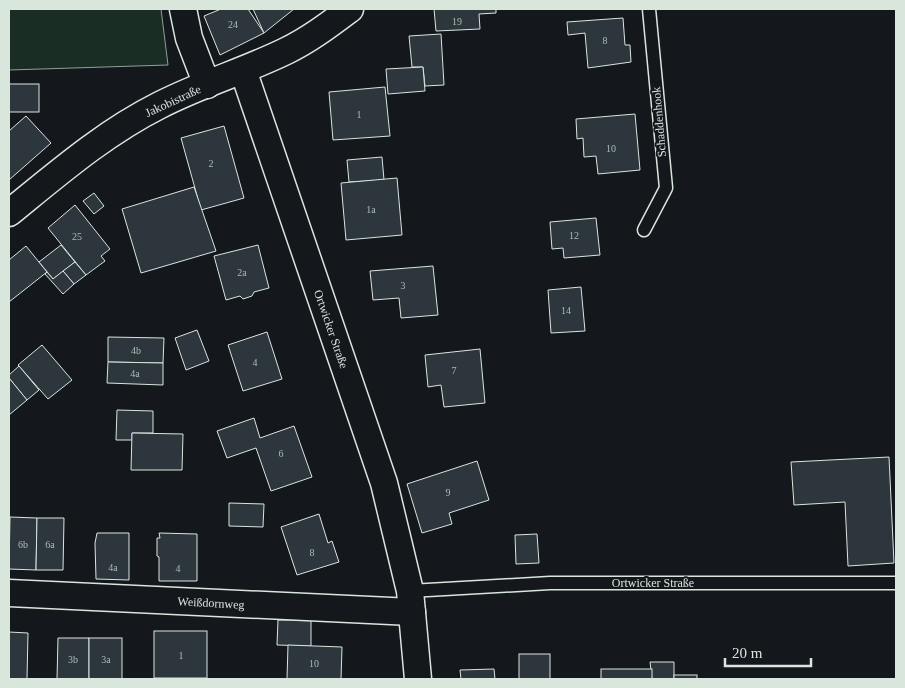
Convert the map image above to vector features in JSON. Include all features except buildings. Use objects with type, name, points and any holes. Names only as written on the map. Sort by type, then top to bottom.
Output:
[{"type":"street","points":[[182,9],[189,38],[207,85]]},
{"type":"street","name":"Jakobistraße","points":[[9,214],[74,160],[116,130],[160,105],[288,50],[328,26],[350,9]]},
{"type":"street","name":"Ortwicker Straße","points":[[243,70],[384,483],[411,601],[418,679]]},
{"type":"street","name":"Weißdornweg","points":[[9,593],[411,601]]},
{"type":"lane","name":"Schaddenhook","points":[[644,230],[666,188],[649,9]]},
{"type":"lane","name":"Ortwicker Straße","points":[[411,601],[550,584],[896,583]]},
{"type":"green space","points":[[9,9],[161,9],[168,65],[9,70]]}]
